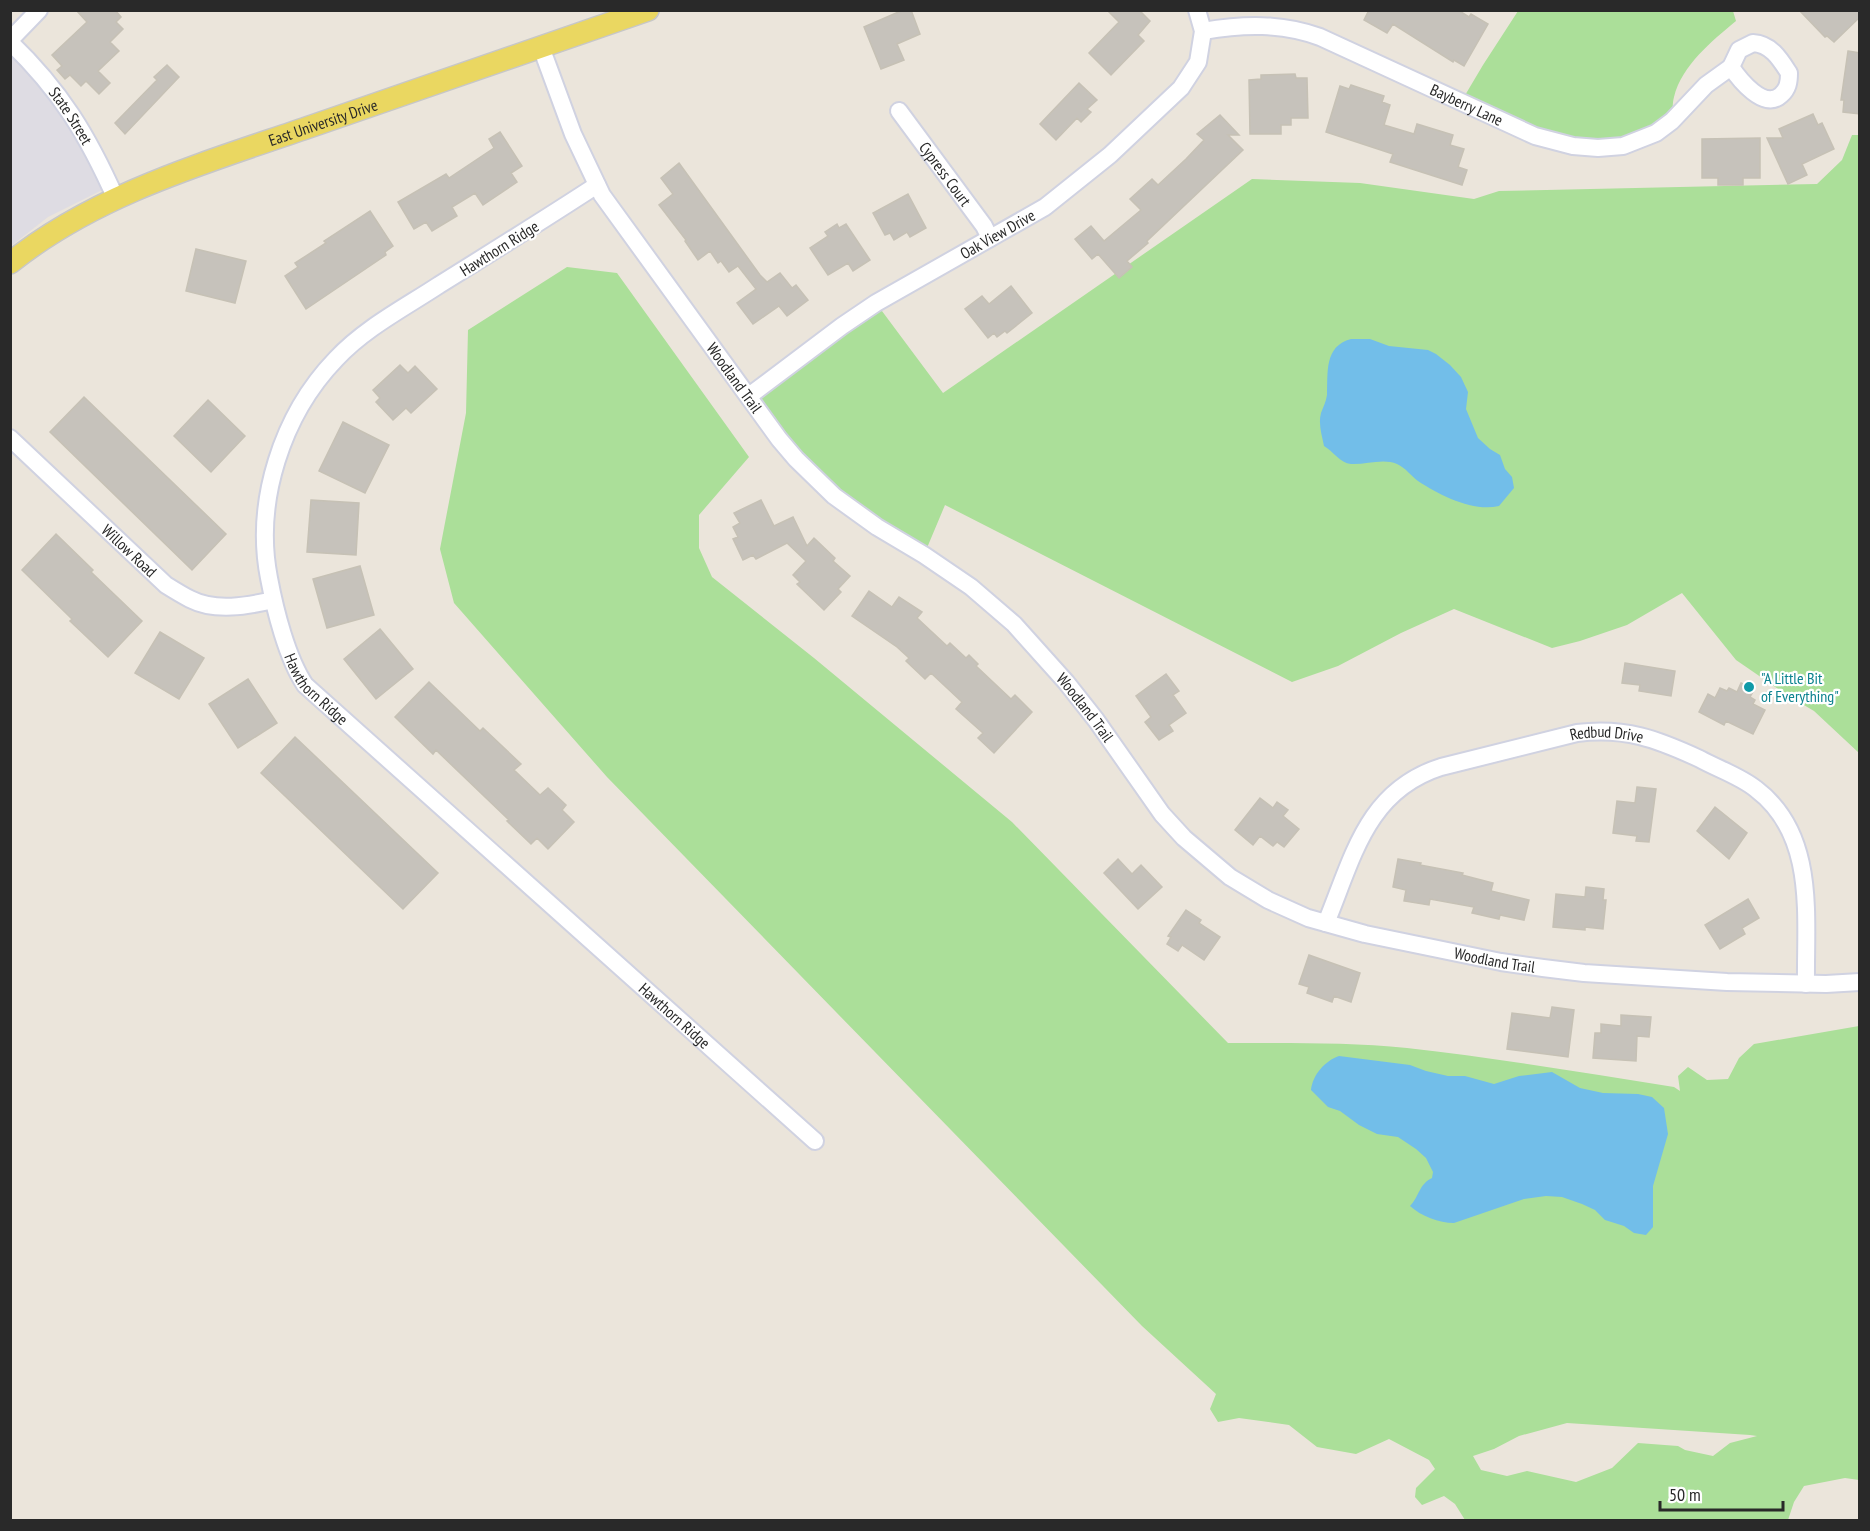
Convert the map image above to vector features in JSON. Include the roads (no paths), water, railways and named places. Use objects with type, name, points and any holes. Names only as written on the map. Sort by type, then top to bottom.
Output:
[{"type":"main road","name":"East University Drive","points":[[10,263],[66,224],[193,167],[648,10]]},
{"type":"street","points":[[10,41],[39,10]]},
{"type":"street","points":[[1197,10],[1203,31]]},
{"type":"street","name":"Bayberry Lane","points":[[1203,31],[1227,27],[1258,26],[1298,29],[1534,136],[1573,146],[1598,148],[1623,146],[1656,133],[1672,121],[1706,85],[1731,67]]},
{"type":"street","name":"Oak View Drive","points":[[748,396],[876,303],[1046,207],[1068,191],[1181,88],[1198,62],[1203,31]]},
{"type":"street","name":"State Street","points":[[10,41],[44,77],[74,117],[98,160],[116,200]]},
{"type":"street","name":"Woodland Trail","points":[[541,47],[573,134],[602,195],[796,459],[834,496],[877,527],[971,587],[1014,624],[1066,682],[1102,728],[1162,814],[1213,864],[1249,889],[1288,910],[1326,923],[1501,962],[1584,973],[1727,982],[1806,984],[1860,982]]},
{"type":"street","name":"Cypress Court","points":[[899,111],[984,226],[990,238]]},
{"type":"street","name":"Hawthorn Ridge","points":[[597,185],[370,329],[344,351],[324,373],[303,403],[290,429],[279,455],[270,489],[265,523],[265,556],[273,600],[298,674],[305,685],[815,1141]]},
{"type":"street","name":"Willow Road","points":[[10,438],[166,585],[192,600],[207,605],[231,606],[273,600]]},
{"type":"street","name":"Redbud Drive","points":[[1326,923],[1367,827],[1382,804],[1403,784],[1441,767],[1577,733],[1626,732],[1664,743],[1745,782],[1774,806],[1789,826],[1798,846],[1805,892],[1806,984]]},
{"type":"water","points":[[1351,339],[1370,339],[1389,346],[1428,350],[1450,365],[1461,377],[1468,392],[1466,409],[1478,438],[1500,455],[1505,469],[1512,477],[1514,488],[1499,506],[1468,505],[1427,487],[1397,464],[1380,462],[1351,464],[1340,459],[1324,446],[1320,421],[1327,395],[1329,361],[1336,348]]},
{"type":"water","points":[[1339,1056],[1410,1065],[1448,1076],[1465,1076],[1494,1084],[1519,1076],[1552,1072],[1580,1088],[1603,1093],[1638,1094],[1652,1097],[1664,1108],[1668,1134],[1653,1186],[1653,1227],[1646,1235],[1634,1233],[1624,1226],[1605,1220],[1595,1210],[1582,1204],[1562,1197],[1546,1196],[1524,1199],[1454,1223],[1436,1220],[1419,1213],[1410,1206],[1424,1184],[1432,1178],[1433,1172],[1426,1158],[1398,1137],[1377,1134],[1359,1125],[1340,1111],[1328,1107],[1311,1090],[1320,1069]]},
{"type":"place","name":"\"A Little Bit of Everything\"","points":[[1749,687]]}]
